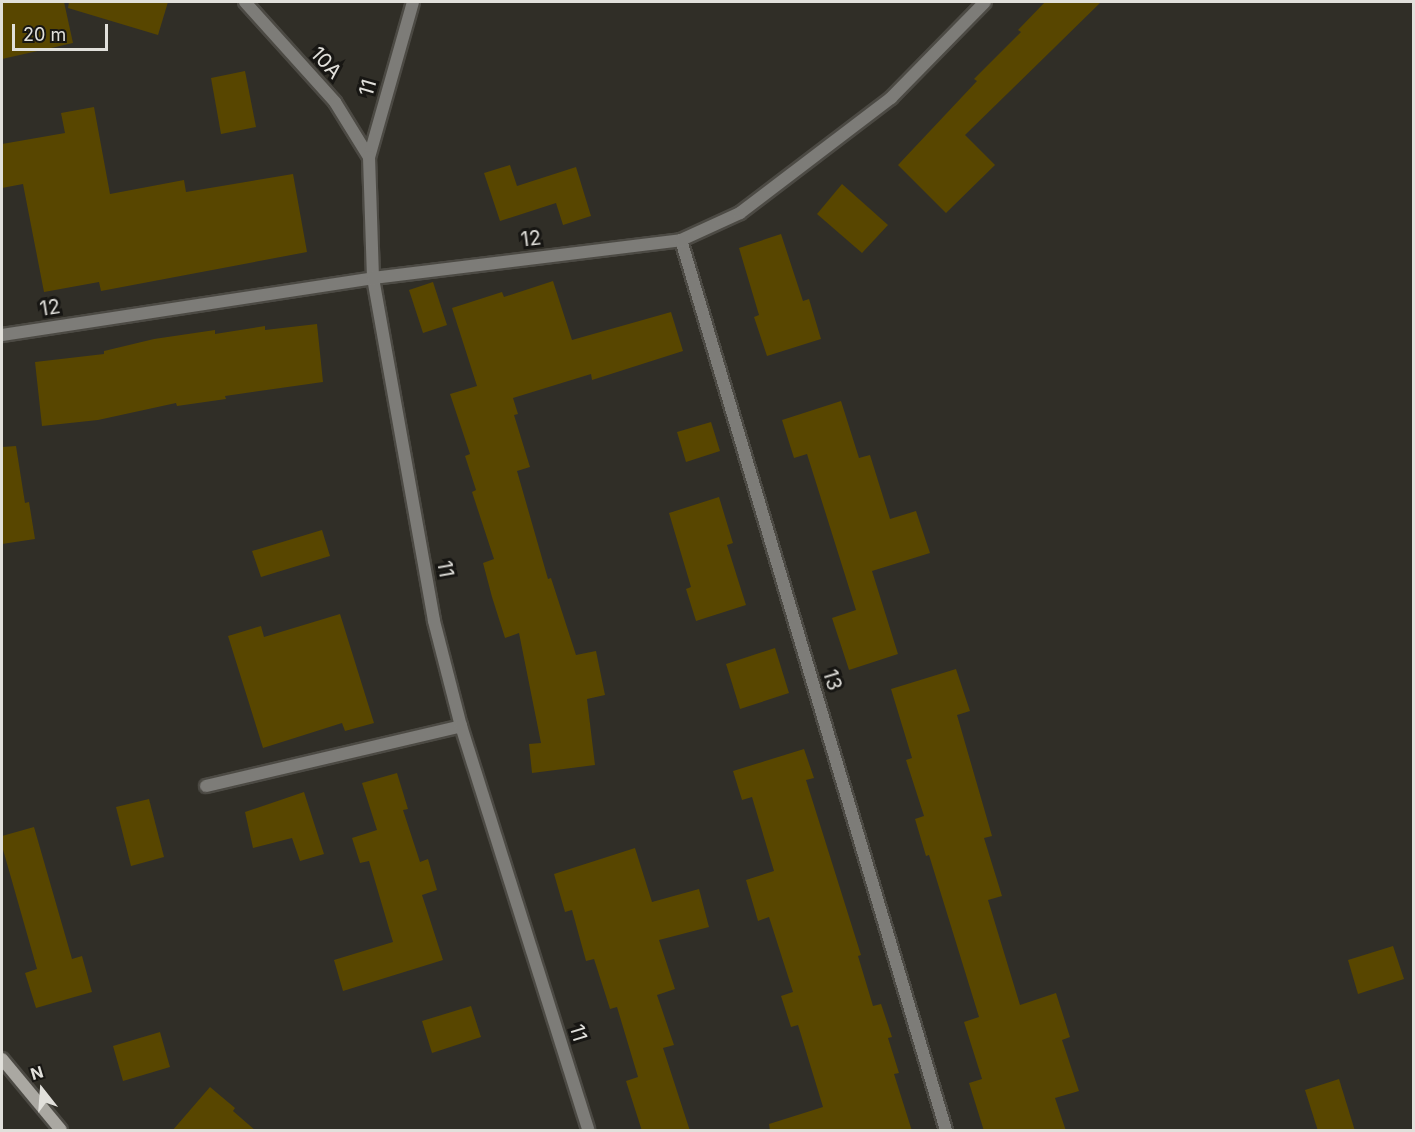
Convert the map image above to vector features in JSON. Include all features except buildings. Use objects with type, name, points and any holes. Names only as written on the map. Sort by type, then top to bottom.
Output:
[{"type":"street","name":"10A","points":[[244,2],[335,102],[369,157]]},
{"type":"street","name":"11","points":[[413,2],[369,157],[373,278],[434,621],[461,726],[588,1131]]},
{"type":"street","name":"12","points":[[2,335],[373,278],[681,240],[740,213],[891,98],[985,2]]},
{"type":"street","name":"13","points":[[681,240],[946,1131]]},
{"type":"street","points":[[206,786],[461,726]]},
{"type":"street","points":[[2,1059],[61,1131]]}]
